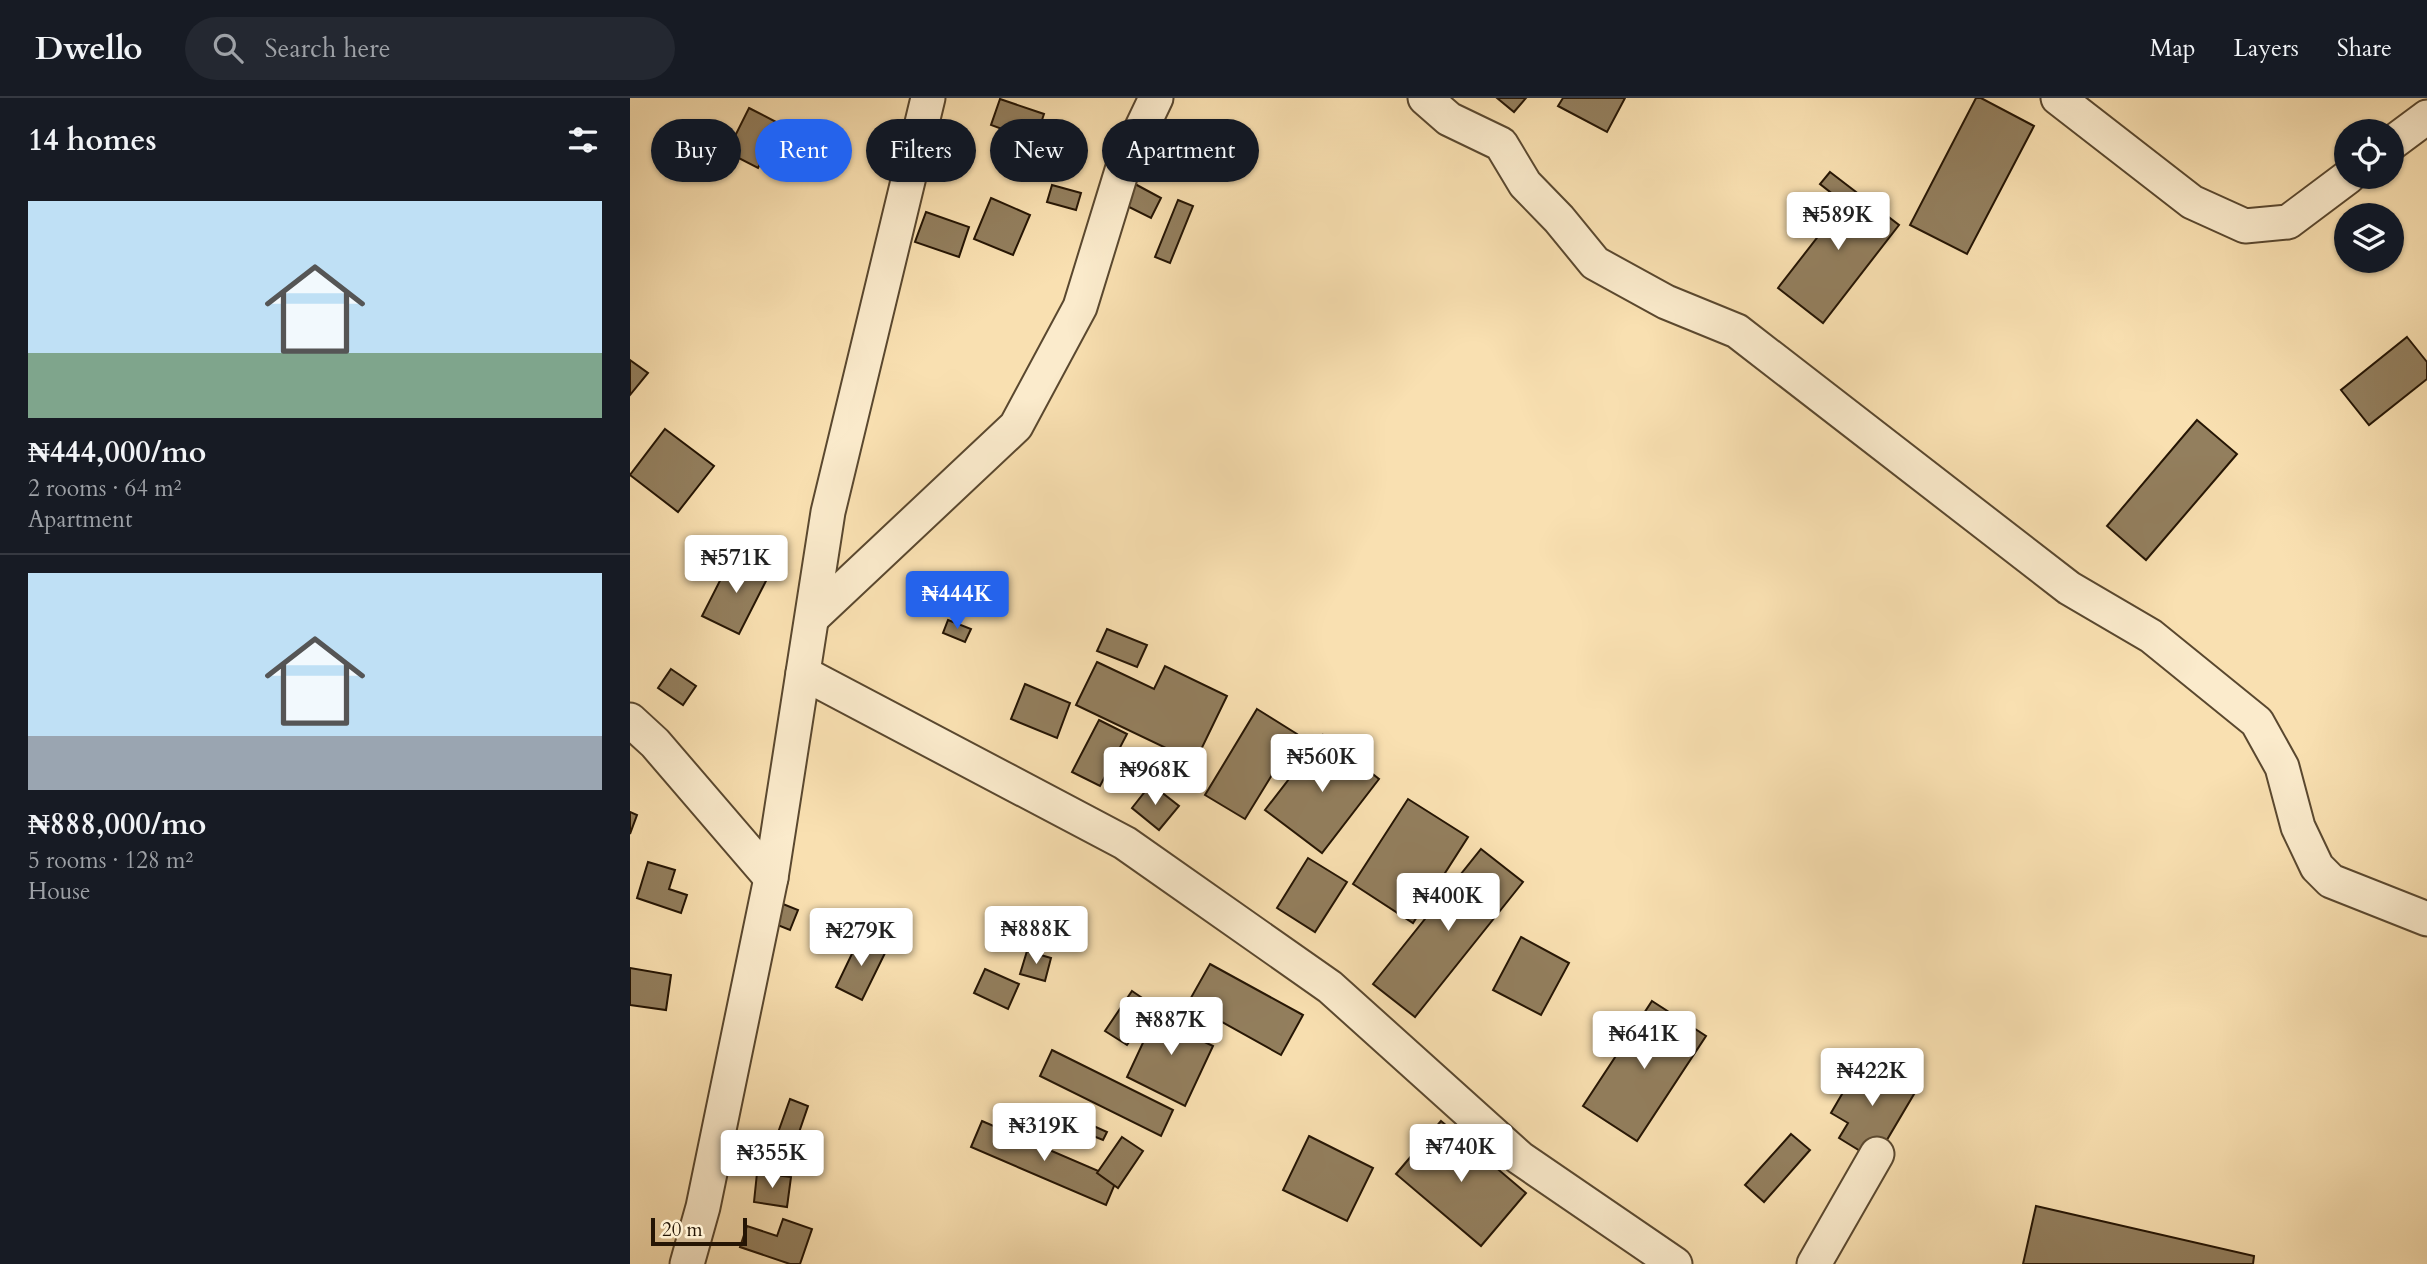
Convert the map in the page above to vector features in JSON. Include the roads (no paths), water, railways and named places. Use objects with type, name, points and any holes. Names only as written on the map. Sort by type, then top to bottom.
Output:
[{"type":"street","points":[[687,1264],[703,1207],[771,878],[828,512],[928,98]]},
{"type":"street","points":[[814,615],[1016,426],[1080,307],[1123,167],[1156,98]]},
{"type":"street","points":[[1425,98],[1448,119],[1501,144],[1525,184],[1559,219],[1595,263],[1666,302],[1737,331],[2068,589],[2151,636],[2257,722],[2282,767],[2298,827],[2317,867],[2331,881],[2427,919]]},
{"type":"street","points":[[2058,98],[2192,202],[2245,226],[2288,222],[2334,188]]},
{"type":"street","points":[[2404,134],[2427,117]]},
{"type":"street","points":[[803,673],[1125,842],[1330,987],[1520,1158],[1675,1264]]},
{"type":"street","points":[[630,720],[655,743],[771,878]]},
{"type":"street","points":[[1814,1264],[1877,1154]]}]
